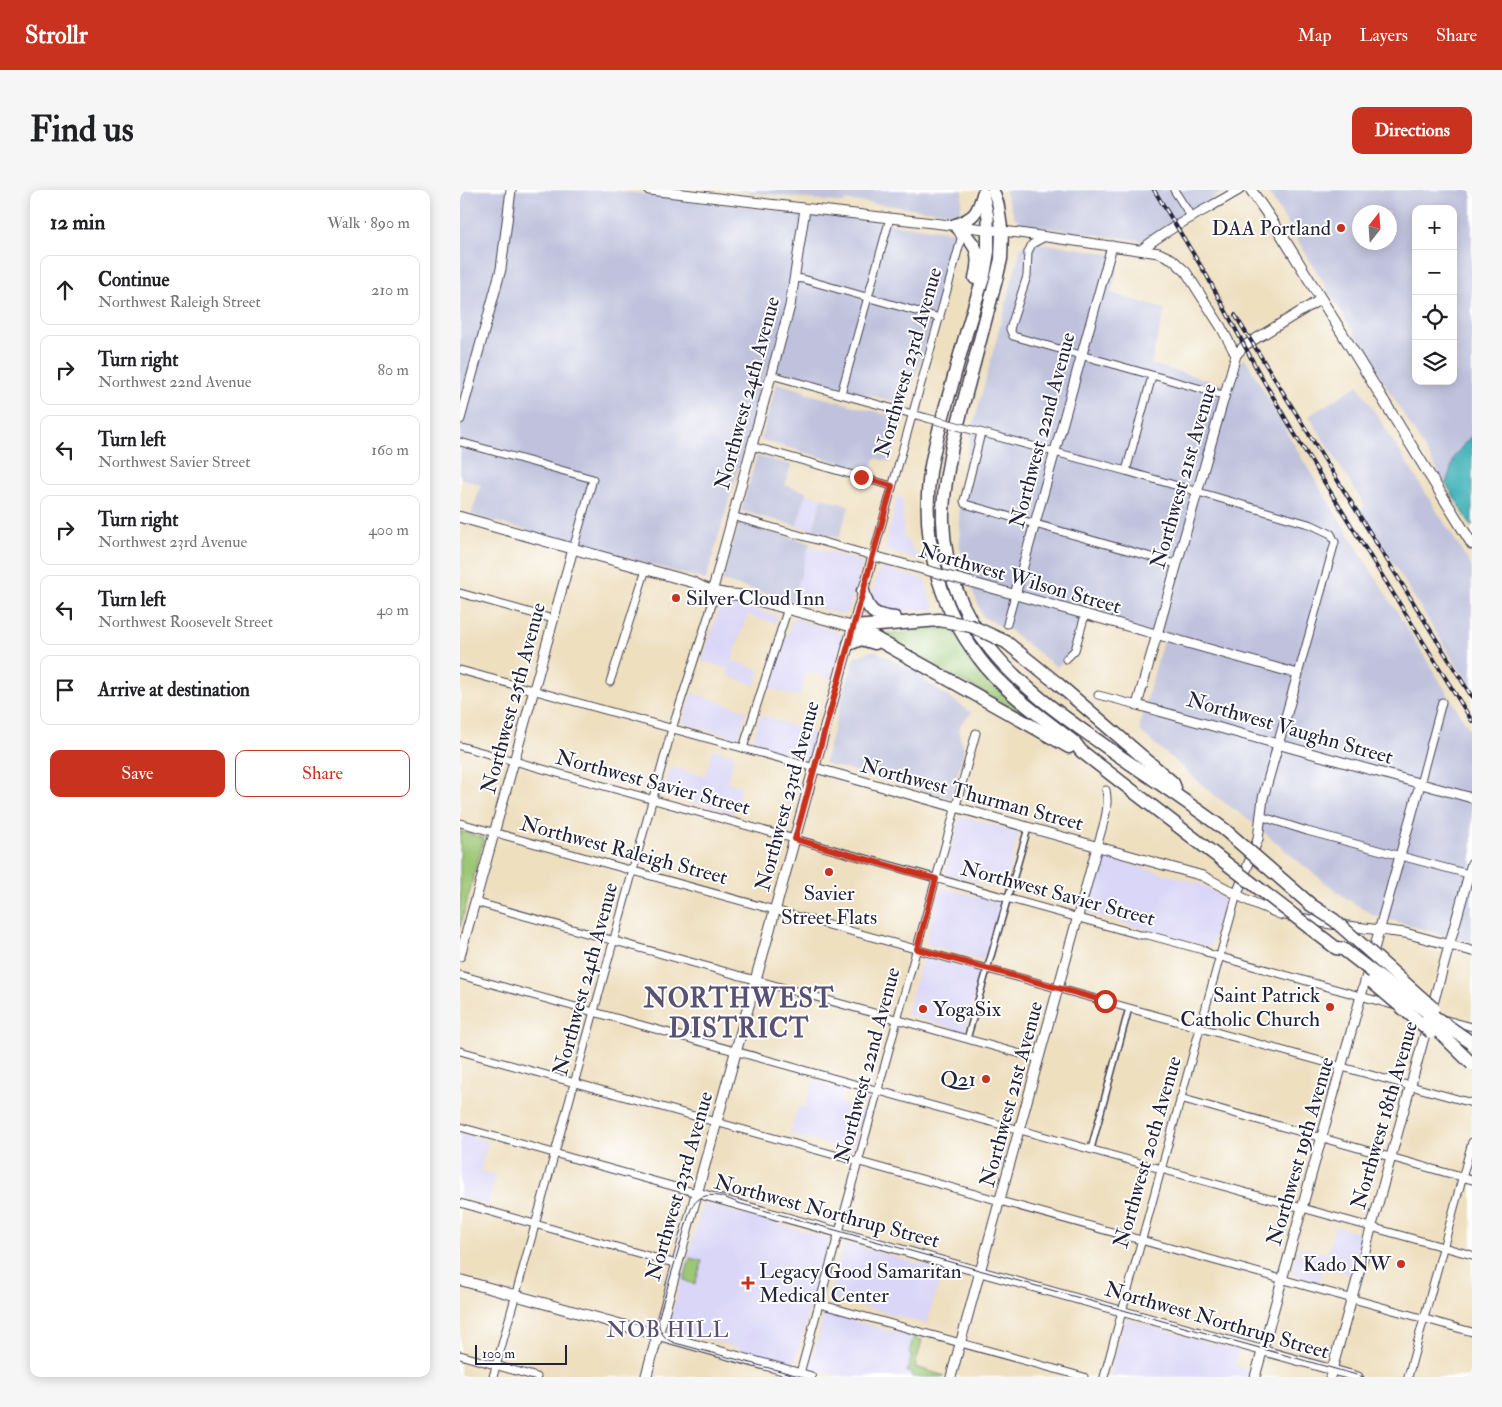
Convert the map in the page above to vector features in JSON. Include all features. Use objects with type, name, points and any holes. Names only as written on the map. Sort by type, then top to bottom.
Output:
[{"type":"highway","points":[[968,327],[966,312],[978,257],[969,236],[955,225],[973,216],[986,191]]},
{"type":"highway","points":[[986,191],[988,217],[986,263],[936,444],[930,473],[928,522],[935,568],[945,600],[955,620],[979,659],[1005,686],[1075,743],[1081,751],[1336,948],[1344,950],[1397,991],[1472,1042]]},
{"type":"highway","points":[[986,191],[1001,218],[1002,231],[999,267],[952,446],[943,508],[944,537],[950,570],[966,611],[995,657],[1022,684],[1081,730],[1178,795],[1225,830],[1312,906],[1334,920],[1472,1042]]},
{"type":"highway","points":[[863,591],[870,610],[880,617],[922,621]]},
{"type":"highway","points":[[853,627],[939,620],[971,626],[1006,642],[1173,783],[1178,795]]},
{"type":"highway","points":[[853,627],[1073,749],[1081,751]]},
{"type":"highway","points":[[849,644],[861,639],[869,640],[907,660],[932,670]]},
{"type":"highway","points":[[1312,906],[1328,926],[1472,1064]]},
{"type":"highway","points":[[1336,948],[1339,955],[1438,1038],[1472,1074]]},
{"type":"main road","points":[[1252,190],[1472,544]]},
{"type":"main road","points":[[460,518],[692,582],[701,587],[727,589],[739,595],[853,627]]},
{"type":"main road","name":"Northwest 23rd Avenue","points":[[646,1377],[853,627]]},
{"type":"main road","points":[[460,1280],[803,1376]]},
{"type":"street","points":[[460,418],[501,269],[511,190]]},
{"type":"street","points":[[649,190],[955,225],[1154,252],[1168,256],[1183,268],[1236,354],[1244,346],[1321,299]]},
{"type":"street","points":[[1174,190],[1192,218]]},
{"type":"street","points":[[1141,250],[1153,240],[1239,190]]},
{"type":"street","name":"Northwest 24th Avenue","points":[[493,1377],[672,729],[715,588],[732,516],[792,301],[805,209]]},
{"type":"street","points":[[841,394],[890,218]]},
{"type":"street","name":"Northwest 23rd Avenue","points":[[853,627],[960,242],[960,235],[955,225]]},
{"type":"street","points":[[1045,237],[1032,244],[1028,252],[1028,269],[1010,334],[1016,338],[1223,395]]},
{"type":"street","name":"Northwest 22nd Avenue","points":[[1007,624],[1112,246]]},
{"type":"street","points":[[794,278],[804,279],[940,318]]},
{"type":"street","name":"Northwest 21st Avenue","points":[[1137,705],[1236,354]]},
{"type":"street","points":[[771,375],[1196,492]]},
{"type":"street","points":[[1126,472],[1152,376]]},
{"type":"street","points":[[982,433],[964,501],[965,504],[1176,564]]},
{"type":"street","name":"Northwest 25th Avenue","points":[[460,442],[593,479],[460,956]]},
{"type":"street","points":[[752,446],[892,486]]},
{"type":"street","name":"Northwest 20th Avenue","points":[[1104,1377],[1140,1240],[1237,894],[1256,848],[1263,798],[1334,542],[1331,534],[1312,525],[1196,492]]},
{"type":"street","name":"Northwest Wilson Street","points":[[732,516],[1298,674]]},
{"type":"street","points":[[610,682],[646,569]]},
{"type":"street","points":[[460,593],[553,620]]},
{"type":"street","points":[[743,748],[788,608]]},
{"type":"street","points":[[1066,659],[1075,650],[1086,615]]},
{"type":"street","name":"Northwest Thurman Street","points":[[460,670],[1203,876],[1280,914],[1332,924],[1406,933],[1472,951]]},
{"type":"street","name":"Northwest Vaughn Street","points":[[1098,695],[1472,798]]},
{"type":"street","name":"Northwest 19th Avenue","points":[[1255,1377],[1442,702]]},
{"type":"street","name":"Northwest 22nd Avenue","points":[[803,1376],[819,1304],[838,1233],[976,733]]},
{"type":"street","name":"Northwest Savier Street","points":[[460,746],[936,879],[1140,935],[1148,935],[1203,950],[1219,957],[1472,1027]]},
{"type":"street","name":"Northwest 21st Avenue","points":[[950,1377],[1106,816],[1106,790]]},
{"type":"street","points":[[1260,816],[1470,875]]},
{"type":"street","name":"Northwest Raleigh Street","points":[[460,823],[1472,1103]]},
{"type":"street","points":[[967,1039],[1028,828]]},
{"type":"street","name":"Northwest 18th Avenue","points":[[1331,1373],[1472,863]]},
{"type":"street","points":[[475,902],[1039,1059]]},
{"type":"street","points":[[460,975],[1472,1255]]},
{"type":"street","points":[[1091,1149],[1129,1008]]},
{"type":"street","points":[[460,1051],[1472,1332]]},
{"type":"street","points":[[1180,1098],[1472,1180]]},
{"type":"street","name":"Northwest Northrup Street","points":[[460,1127],[1262,1350],[1331,1373],[1358,1377]]},
{"type":"street","points":[[1408,1377],[1472,1142]]},
{"type":"street","points":[[460,1203],[677,1264]]},
{"type":"street","points":[[819,1304],[1084,1377]]},
{"type":"street","points":[[460,1356],[537,1377]]},
{"type":"shaded area","points":[[460,190],[609,190],[955,232],[958,237],[907,405],[767,368],[706,580],[471,515],[481,485],[460,478]]},
{"type":"shaded area","points":[[736,190],[963,190],[960,214],[844,200],[845,203]]},
{"type":"shaded area","points":[[1004,190],[1227,190],[1143,241],[1025,225],[1015,218]]},
{"type":"shaded area","points":[[1267,190],[1472,190],[1472,527]]},
{"type":"shaded area","points":[[1028,243],[1090,250],[1121,257],[1111,293],[1165,309],[1151,364],[1233,387],[1241,361],[1245,358],[1304,462],[1472,733],[1472,943],[1373,915],[1347,899],[1248,819],[1214,795],[1140,731],[1140,724],[1164,637],[1085,615],[1075,650],[1057,667],[1010,631],[983,617],[966,573],[960,547],[959,502],[970,438],[1021,247]]},
{"type":"shaded area","points":[[777,383],[805,391],[805,393],[902,420],[890,462],[875,458],[871,471],[761,440]]},
{"type":"shaded area","points":[[1358,385],[1472,567],[1472,690],[1360,510],[1365,506],[1309,416]]},
{"type":"shaded area","points":[[757,456],[791,465],[785,485],[806,492],[797,526],[741,511]]},
{"type":"shaded area","points":[[806,493],[822,498],[813,530],[797,526]]},
{"type":"shaded area","points":[[897,496],[903,498],[903,534],[920,560],[890,552],[885,548]]},
{"type":"shaded area","points":[[822,498],[849,506],[839,538],[813,530]]},
{"type":"shaded area","points":[[739,523],[810,543],[793,601],[722,581]]},
{"type":"shaded area","points":[[809,546],[860,561],[862,564],[849,609],[845,614],[793,601]]},
{"type":"shaded area","points":[[881,569],[924,579],[935,609],[884,612],[876,608],[872,596],[878,572]]},
{"type":"shaded area","points":[[722,599],[778,616],[775,623],[747,615],[732,661],[760,670],[755,685],[728,676],[729,669],[702,661]]},
{"type":"shaded area","points":[[793,618],[838,632],[842,637],[831,678],[807,671],[799,697],[770,688]]},
{"type":"shaded area","points":[[874,650],[921,675],[927,682],[972,713],[961,723],[959,730],[964,749],[951,798],[824,763],[854,657]]},
{"type":"shaded area","points":[[692,693],[747,711],[738,738],[683,723]]},
{"type":"shaded area","points":[[761,715],[816,734],[809,760],[751,744]]},
{"type":"shaded area","points":[[713,749],[734,755],[727,782],[742,787],[734,813],[663,794],[671,767],[705,776]]},
{"type":"shaded area","points":[[960,816],[1019,832],[1004,889],[945,873]]},
{"type":"shaded area","points":[[1103,857],[1201,884],[1224,899],[1211,947],[1087,913]]},
{"type":"shaded area","points":[[941,887],[1000,903],[984,960],[925,944]]},
{"type":"shaded area","points":[[923,956],[981,972],[965,1031],[906,1015]]},
{"type":"shaded area","points":[[813,1081],[842,1089],[840,1104],[864,1110],[852,1151],[790,1134],[798,1106],[805,1108]]},
{"type":"shaded area","points":[[460,1133],[488,1141],[480,1171],[496,1175],[488,1205],[460,1197]]},
{"type":"shaded area","name":"Legacy Good Samaritan Medical Center","points":[[703,1203],[829,1238],[794,1364],[668,1328]]},
{"type":"shaded area","points":[[1335,1226],[1362,1234],[1351,1275],[1324,1267],[1319,1282],[1291,1274],[1299,1246],[1327,1253]]},
{"type":"shaded area","name":"Legacy Good Samaritan Medical Center","points":[[844,1242],[942,1270],[927,1324],[829,1297]]},
{"type":"shaded area","name":"Legacy Good Samaritan Medical Center","points":[[825,1313],[922,1340],[915,1368],[945,1377],[841,1377],[809,1368]]},
{"type":"shaded area","points":[[1125,1319],[1239,1351],[1235,1365],[1253,1371],[1251,1377],[1109,1377]]},
{"type":"green space","points":[[932,628],[952,629],[973,662],[995,686],[1031,718],[875,634],[905,633]]},
{"type":"green space","points":[[460,831],[484,838],[460,927]]},
{"type":"green space","points":[[690,1258],[702,1261],[695,1285],[684,1280]]},
{"type":"green space","points":[[913,1338],[922,1340],[915,1367],[944,1377],[912,1377],[913,1373],[907,1372],[912,1355],[909,1354]]},
{"type":"water","points":[[1472,435],[1472,527],[1446,484],[1455,455]]},
{"type":"tram line","points":[[803,1377],[675,1343],[667,1339],[662,1333],[659,1325],[659,1316],[689,1214],[693,1206],[703,1197],[709,1195],[723,1197],[738,1203],[1364,1377]]},
{"type":"railway","points":[[1154,190],[1207,276],[1294,433],[1472,721]]},
{"type":"railway","points":[[1235,315],[1472,697]]},
{"type":"place","name":"DAA Portland","points":[[1341,228]]},
{"type":"place","name":"Silver Cloud Inn","points":[[676,598]]},
{"type":"place","name":"Savier Street Flats","points":[[829,872]]},
{"type":"place","name":"Saint Patrick Catholic Church","points":[[1330,1007]]},
{"type":"place","name":"YogaSix","points":[[923,1009]]},
{"type":"place","name":"Q21","points":[[986,1079]]},
{"type":"place","name":"Kado NW","points":[[1401,1264]]},
{"type":"place","name":"Legacy Good Samaritan Medical Center","points":[[748,1283]]},
{"type":"district","name":"NORTHWEST DISTRICT","points":[[739,1013]]},
{"type":"district","name":"NOB HILL","points":[[668,1329]]},
{"type":"route","points":[[861,477],[892,486],[795,839],[936,879],[917,949],[1105,1001]]}]
